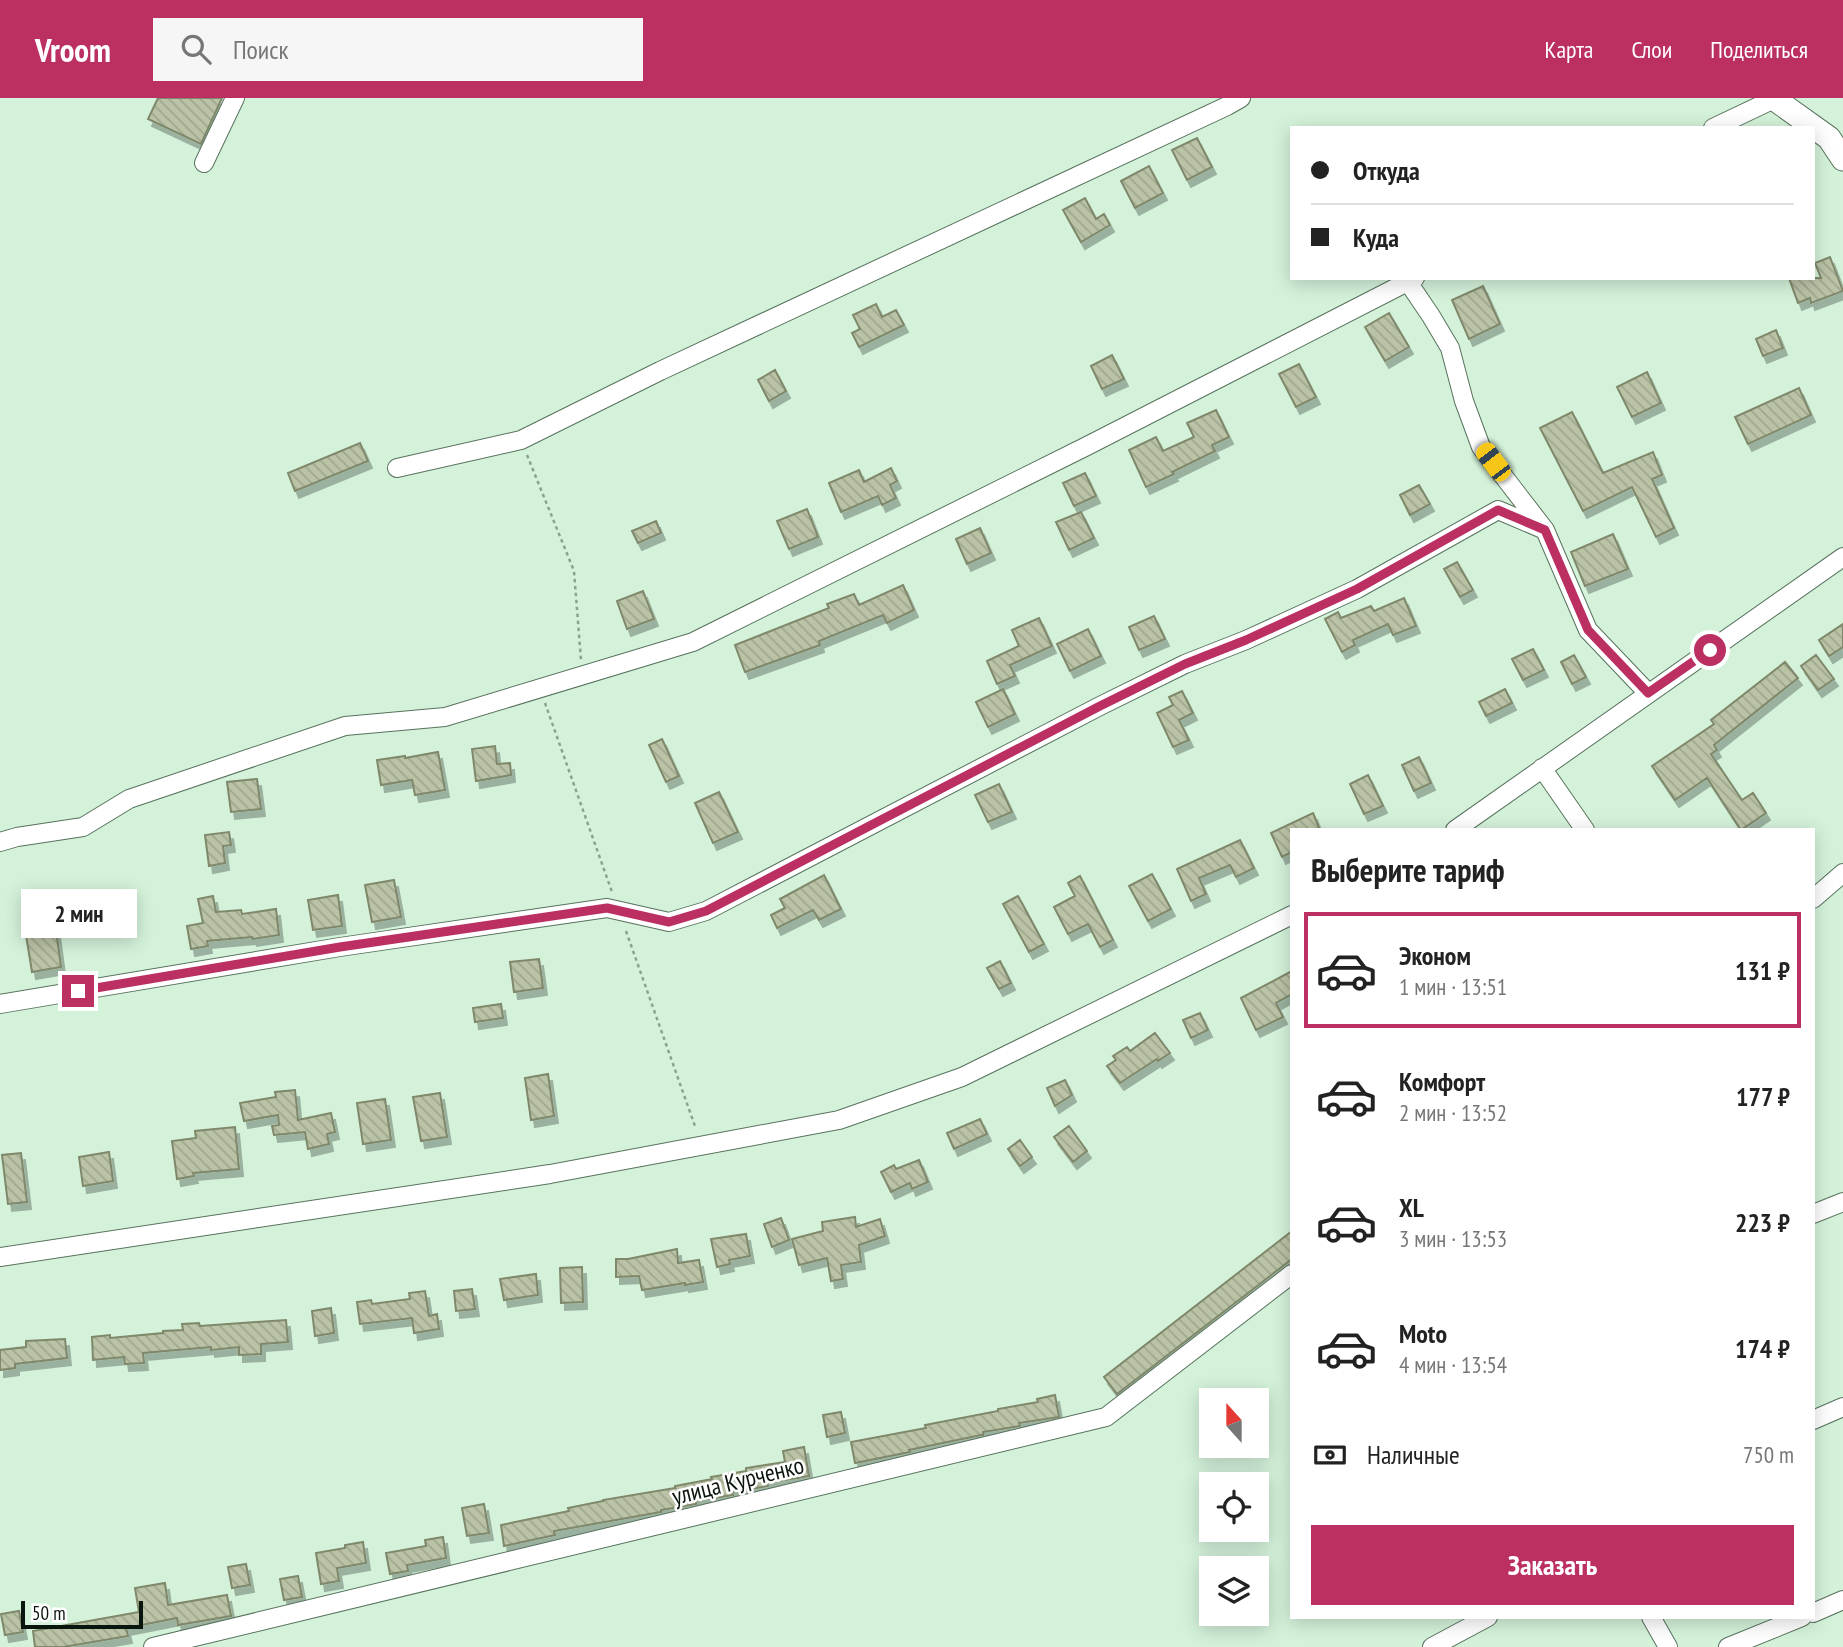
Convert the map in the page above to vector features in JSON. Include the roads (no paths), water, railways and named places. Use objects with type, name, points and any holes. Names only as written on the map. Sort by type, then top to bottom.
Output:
[{"type":"main road","points":[[1774,98],[1812,126]]},
{"type":"main road","points":[[1815,128],[1829,138],[1843,159]]},
{"type":"street","points":[[204,163],[235,98]]},
{"type":"street","points":[[397,468],[521,440],[660,371],[1241,98]]},
{"type":"street","points":[[1717,126],[1774,98]]},
{"type":"street","points":[[0,842],[83,827],[129,799],[345,726],[445,717],[693,642],[1087,446],[1411,280],[1450,348],[1464,401],[1481,446],[1545,530],[1588,630],[1648,693]]},
{"type":"street","points":[[0,1004],[340,947],[607,908],[669,922],[706,911],[1112,700],[1185,664],[1246,640],[1357,589],[1498,510],[1545,530]]},
{"type":"street","points":[[1458,828],[1843,557]]},
{"type":"street","points":[[1542,768],[1584,828]]},
{"type":"street","points":[[1815,897],[1843,873]]},
{"type":"street","points":[[0,1257],[550,1174],[838,1121],[962,1077],[1290,916]]},
{"type":"street","points":[[1815,1213],[1843,1202]]},
{"type":"street","name":"улица Курченко","points":[[153,1647],[1107,1417],[1290,1276]]},
{"type":"street","points":[[1815,1419],[1843,1407]]},
{"type":"street","points":[[1815,1612],[1843,1600]]},
{"type":"street","points":[[1432,1647],[1485,1619]]},
{"type":"street","points":[[1652,1619],[1668,1647]]},
{"type":"street","points":[[1728,1647],[1797,1619]]}]
